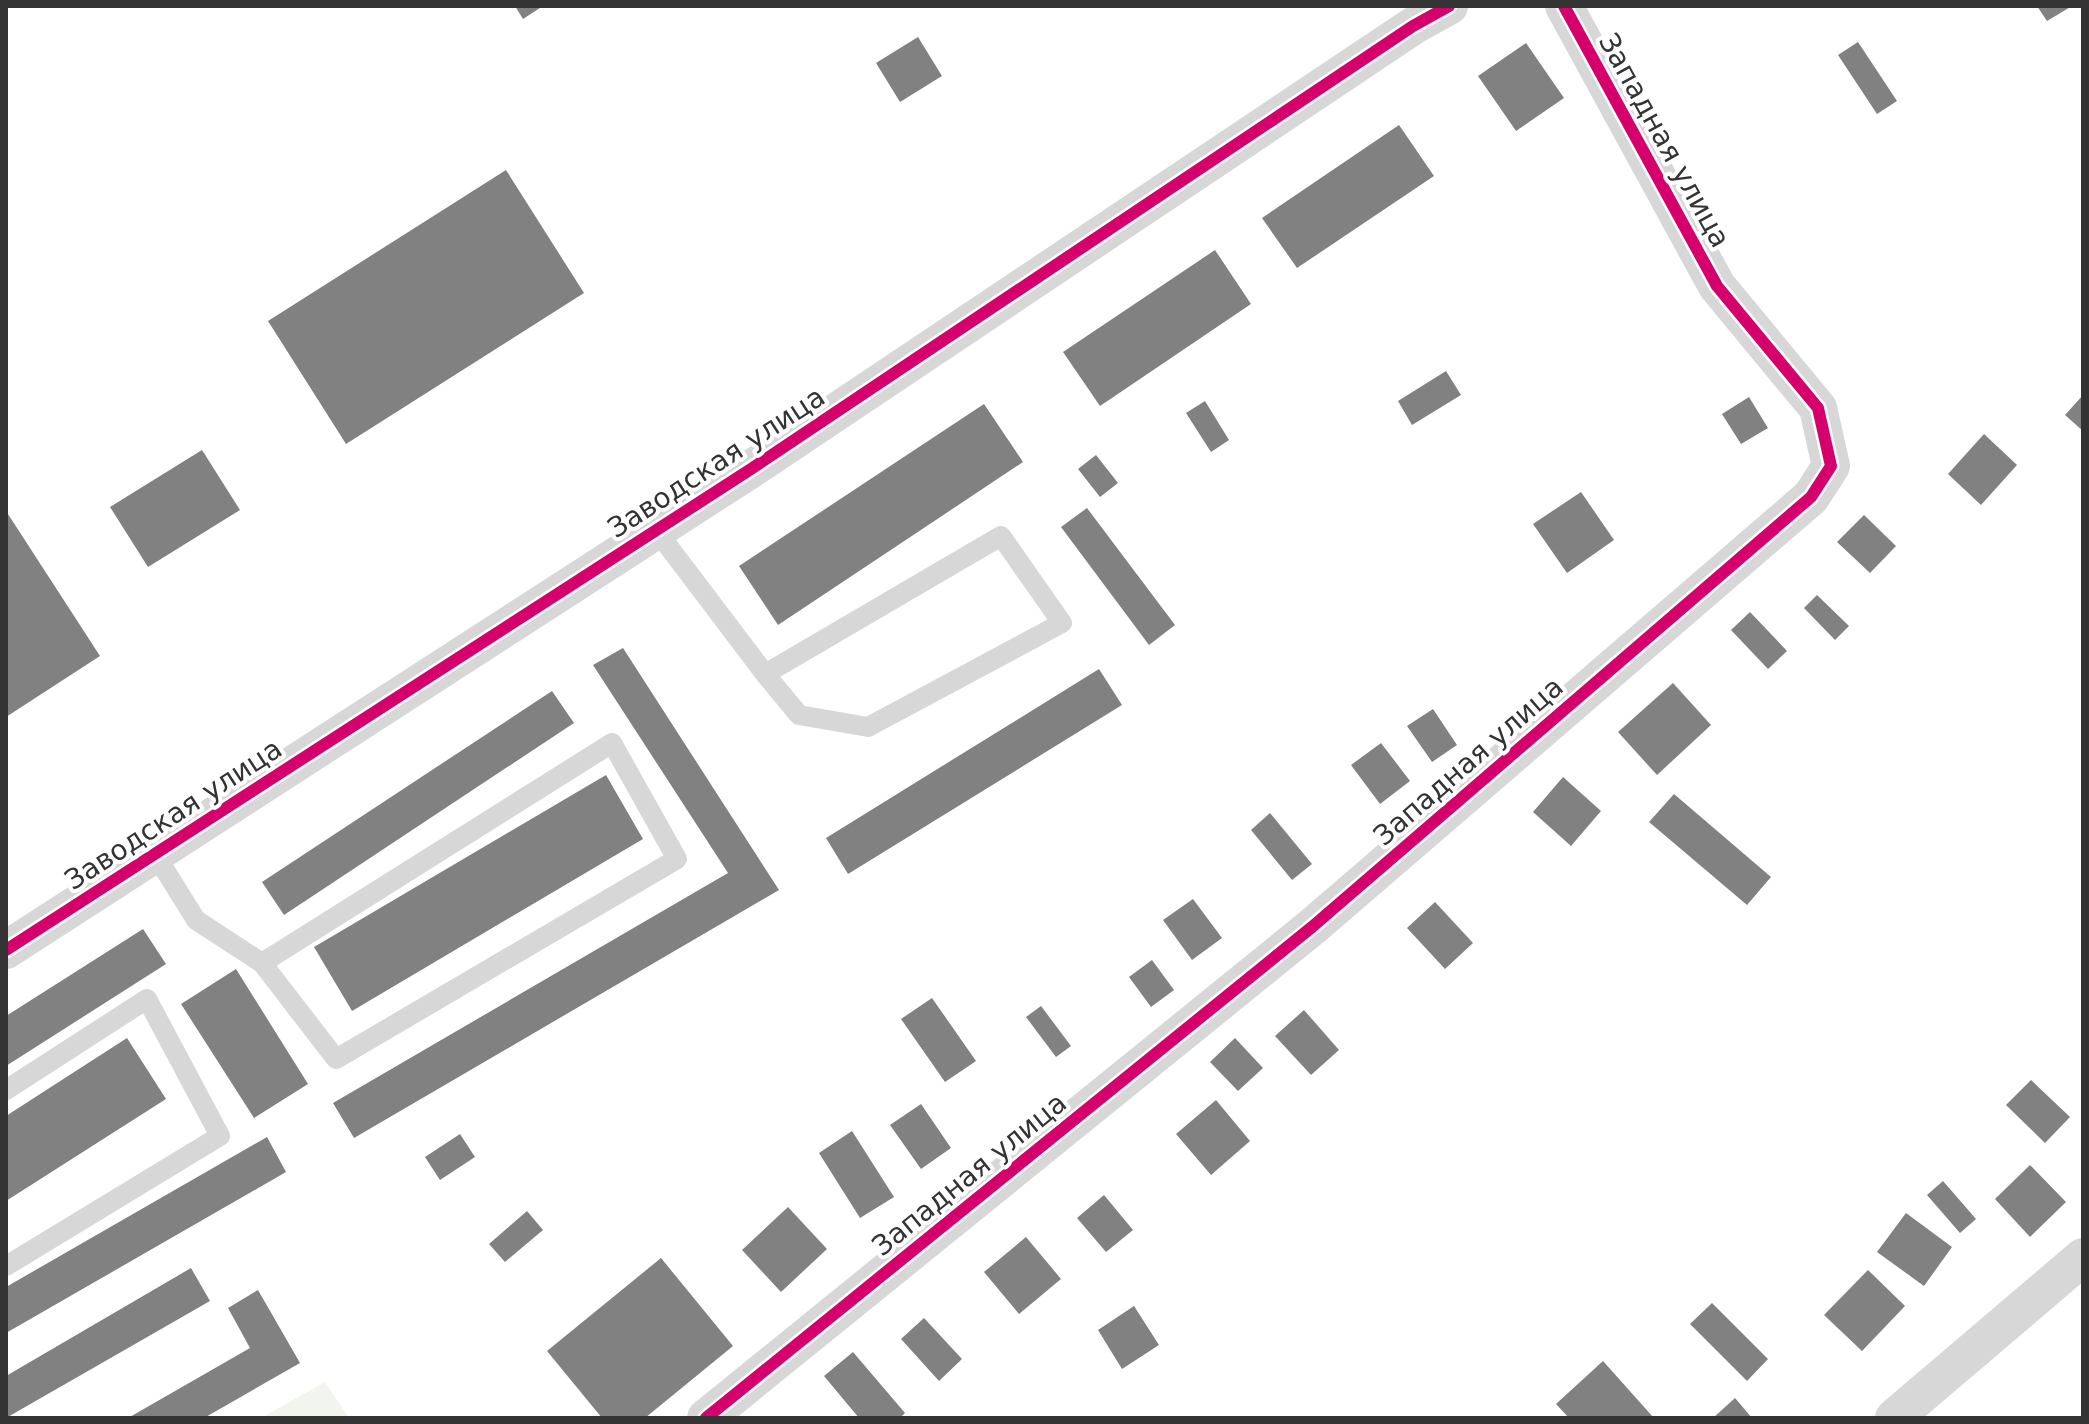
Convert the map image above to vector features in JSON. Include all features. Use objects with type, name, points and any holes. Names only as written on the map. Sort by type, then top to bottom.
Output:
[{"type":"street","name":"Заводская улица","points":[[6,950],[656,530],[1408,16],[1449,6]]},
{"type":"street","name":"Западная улица","points":[[706,1418],[1312,927],[1811,497],[1831,466],[1818,408],[1717,286],[1564,6]]},
{"type":"street","points":[[1894,1418],[2083,1257]]},
{"type":"lane","points":[[656,530],[765,674],[799,715],[868,727],[1062,623],[1001,536],[765,674]]},
{"type":"lane","points":[[155,854],[196,920],[262,963],[336,1059],[677,859],[612,743],[262,963]]},
{"type":"lane","points":[[6,1090],[147,999],[220,1136],[6,1266]]},
{"type":"shaded area","points":[[325,1382],[349,1418],[261,1418]]},
{"type":"building","points":[[515,6],[543,6],[523,19]]},
{"type":"building","points":[[2037,6],[2072,6],[2047,21]]},
{"type":"building","points":[[918,37],[942,76],[900,102],[876,63]]},
{"type":"building","points":[[1858,42],[1897,101],[1877,114],[1838,55]]},
{"type":"building","points":[[1526,43],[1564,98],[1516,131],[1478,76]]},
{"type":"building","points":[[1399,125],[1434,176],[1297,268],[1262,218]]},
{"type":"building","points":[[506,170],[584,293],[346,444],[268,321]]},
{"type":"building","points":[[1215,250],[1251,304],[1100,406],[1063,352]]},
{"type":"building","points":[[1446,371],[1461,395],[1412,425],[1398,401]]},
{"type":"building","points":[[2083,395],[2083,431],[2065,415]]},
{"type":"building","points":[[1749,397],[1768,428],[1741,444],[1722,414]]},
{"type":"building","points":[[1205,401],[1229,440],[1211,452],[1186,413]]},
{"type":"building","points":[[984,404],[1023,462],[778,625],[739,566]]},
{"type":"building","points":[[1984,434],[2017,465],[1981,505],[1948,474]]},
{"type":"building","points":[[202,450],[240,510],[148,567],[110,507]]},
{"type":"building","points":[[1096,455],[1118,483],[1100,497],[1078,469]]},
{"type":"building","points":[[1581,492],[1614,540],[1567,573],[1533,524]]},
{"type":"building","points":[[1087,508],[1175,625],[1149,645],[1061,527]]},
{"type":"building","points":[[6,511],[100,656],[6,717]]},
{"type":"building","points":[[1864,515],[1896,546],[1870,573],[1837,542]]},
{"type":"building","points":[[1817,595],[1849,626],[1835,640],[1804,608]]},
{"type":"building","points":[[1750,612],[1787,651],[1768,669],[1731,630]]},
{"type":"building","points":[[623,648],[779,890],[354,1138],[333,1103],[728,873],[593,665]]},
{"type":"building","points":[[1099,669],[1122,705],[848,874],[826,838]]},
{"type":"building","points":[[1673,683],[1711,725],[1657,775],[1618,732]]},
{"type":"building","points":[[552,691],[574,723],[284,915],[262,882]]},
{"type":"building","points":[[1433,709],[1457,745],[1432,762],[1407,726]]},
{"type":"building","points":[[1381,743],[1410,781],[1380,804],[1351,765]]},
{"type":"building","points":[[606,775],[643,839],[352,1011],[314,947]]},
{"type":"building","points":[[1563,777],[1601,811],[1571,846],[1533,812]]},
{"type":"building","points":[[1674,794],[1771,877],[1747,905],[1649,822]]},
{"type":"building","points":[[1270,813],[1312,864],[1292,880],[1251,830]]},
{"type":"building","points":[[1193,899],[1222,938],[1192,960],[1163,920]]},
{"type":"building","points":[[1435,902],[1473,943],[1445,969],[1407,928]]},
{"type":"building","points":[[143,929],[166,964],[6,1066],[6,1016]]},
{"type":"building","points":[[1152,960],[1174,990],[1151,1007],[1129,977]]},
{"type":"building","points":[[236,969],[308,1084],[254,1118],[181,1004]]},
{"type":"building","points":[[932,998],[976,1061],[945,1082],[901,1019]]},
{"type":"building","points":[[1041,1006],[1071,1046],[1056,1057],[1026,1017]]},
{"type":"building","points":[[1304,1010],[1339,1050],[1311,1075],[1275,1036]]},
{"type":"building","points":[[127,1038],[166,1099],[6,1201],[6,1116]]},
{"type":"building","points":[[1235,1038],[1263,1068],[1238,1091],[1210,1062]]},
{"type":"building","points":[[2031,1080],[2070,1117],[2045,1143],[2006,1105]]},
{"type":"building","points":[[1216,1100],[1250,1141],[1211,1175],[1176,1134]]},
{"type":"building","points":[[921,1104],[951,1148],[921,1169],[890,1125]]},
{"type":"building","points":[[852,1131],[894,1197],[860,1218],[819,1153]]},
{"type":"building","points":[[460,1134],[475,1157],[440,1180],[425,1157]]},
{"type":"building","points":[[267,1137],[286,1172],[6,1333],[6,1287]]},
{"type":"building","points":[[2030,1165],[2066,1202],[2030,1237],[1995,1199]]},
{"type":"building","points":[[1943,1181],[1976,1219],[1960,1233],[1927,1195]]},
{"type":"building","points":[[1104,1195],[1133,1230],[1106,1252],[1077,1218]]},
{"type":"building","points":[[788,1207],[827,1249],[781,1292],[742,1250]]},
{"type":"building","points":[[527,1211],[543,1230],[505,1262],[489,1244]]},
{"type":"building","points":[[1906,1213],[1952,1247],[1924,1286],[1877,1252]]},
{"type":"building","points":[[1026,1237],[1061,1279],[1019,1314],[984,1272]]},
{"type":"building","points":[[661,1258],[733,1346],[645,1418],[602,1418],[547,1351]]},
{"type":"building","points":[[191,1268],[210,1301],[6,1418],[6,1376]]},
{"type":"building","points":[[1868,1270],[1905,1306],[1862,1351],[1824,1315]]},
{"type":"building","points":[[258,1290],[300,1363],[204,1418],[128,1418],[250,1348],[228,1308]]},
{"type":"building","points":[[1712,1303],[1768,1359],[1747,1381],[1690,1324]]},
{"type":"building","points":[[1134,1306],[1159,1345],[1122,1369],[1098,1330]]},
{"type":"building","points":[[924,1318],[962,1359],[939,1381],[901,1339]]},
{"type":"building","points":[[853,1352],[905,1413],[900,1418],[859,1418],[824,1376]]},
{"type":"building","points":[[1603,1361],[1652,1418],[1569,1418],[1556,1404]]},
{"type":"building","points":[[1735,1398],[1752,1418],[1713,1418]]},
{"type":"cycle path","points":[[6,950],[751,469],[1413,26],[1449,6]]},
{"type":"cycle path","points":[[706,1418],[1312,927],[1811,497],[1831,466],[1818,408],[1717,286],[1564,6]]}]
